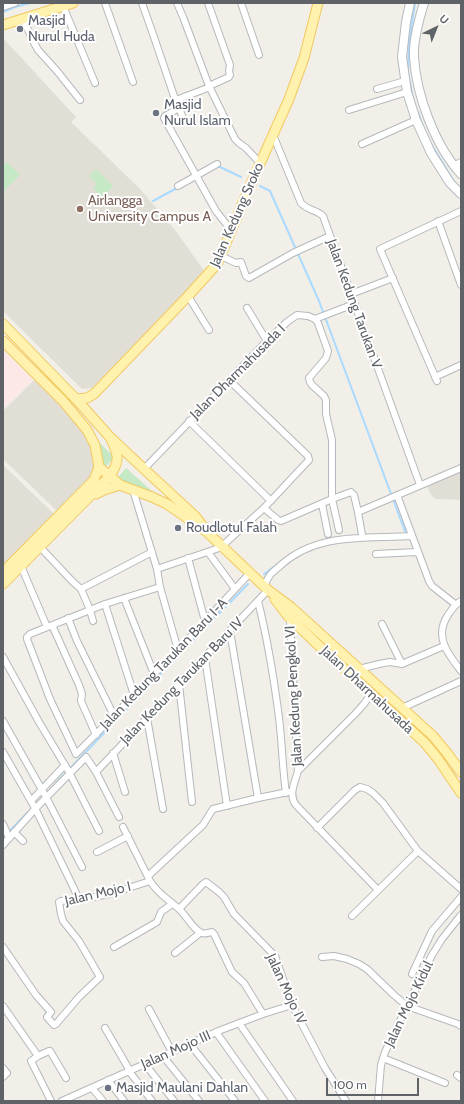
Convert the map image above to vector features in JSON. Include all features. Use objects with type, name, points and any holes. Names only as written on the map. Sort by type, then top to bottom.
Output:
[{"type":"main road","points":[[3,25],[73,3]]},
{"type":"main road","name":"Jalan Kedung Sroko","points":[[76,398],[87,398],[94,394],[217,264],[260,163],[290,99],[304,58],[318,3]]},
{"type":"main road","points":[[410,3],[402,56],[407,92],[416,120],[431,153],[450,182],[461,194]]},
{"type":"main road","points":[[424,3],[417,26],[414,56],[418,86],[432,126],[453,166],[461,174]]},
{"type":"main road","points":[[3,324],[76,398],[109,436],[118,461],[117,466],[110,476],[3,584]]},
{"type":"main road","points":[[3,341],[63,401],[87,430],[95,445],[99,466],[94,480],[3,572]]},
{"type":"main road","name":"Jalan Dharmahusada","points":[[109,436],[195,516],[207,532]]},
{"type":"main road","points":[[99,466],[120,486]]},
{"type":"main road","points":[[91,496],[104,490],[120,486]]},
{"type":"main road","name":"Jalan Dharmahusada","points":[[120,486],[167,504],[207,532],[266,588],[291,607],[433,736],[461,772]]},
{"type":"main road","name":"Jalan Dharmahusada","points":[[266,588],[290,618],[425,743],[438,759],[461,793]]},
{"type":"street","points":[[3,7],[15,3]]},
{"type":"street","points":[[105,3],[133,82]]},
{"type":"street","points":[[142,3],[174,99],[176,100],[184,121]]},
{"type":"street","points":[[177,3],[210,86],[235,139],[260,163]]},
{"type":"street","points":[[176,100],[210,86],[229,77],[230,75],[230,65],[208,3]]},
{"type":"street","points":[[241,3],[259,55]]},
{"type":"street","points":[[63,6],[95,84]]},
{"type":"street","points":[[24,18],[37,48],[80,100]]},
{"type":"street","points":[[377,89],[405,80]]},
{"type":"street","points":[[349,110],[407,92]]},
{"type":"street","points":[[179,108],[164,118],[219,216],[231,230]]},
{"type":"street","points":[[362,144],[416,120]]},
{"type":"street","name":"Jalan Kedung Tarukan V","points":[[273,135],[301,204],[322,215],[420,485]]},
{"type":"street","points":[[453,166],[461,162]]},
{"type":"street","points":[[178,186],[197,177],[217,164]]},
{"type":"street","points":[[461,211],[380,248],[436,379],[461,365]]},
{"type":"street","points":[[438,221],[461,285]]},
{"type":"street","points":[[221,256],[236,262],[241,262],[246,276],[249,278],[330,236]]},
{"type":"street","points":[[351,294],[392,278]]},
{"type":"street","points":[[188,296],[209,330]]},
{"type":"street","points":[[339,530],[332,499],[332,440],[326,414],[326,400],[312,385],[309,378],[326,358],[328,351],[318,323],[315,319],[354,304]]},
{"type":"street","points":[[247,308],[267,341]]},
{"type":"street","name":"Jalan Dharmahusada I","points":[[144,469],[267,341],[288,322],[297,315],[308,316],[315,319]]},
{"type":"street","points":[[157,569],[222,546],[264,508],[308,462],[308,456],[229,380]]},
{"type":"street","points":[[189,421],[271,501]]},
{"type":"street","points":[[358,512],[461,468]]},
{"type":"street","points":[[133,490],[157,569],[160,587],[178,650]]},
{"type":"street","points":[[264,508],[281,521],[352,492],[358,512],[362,535]]},
{"type":"street","points":[[394,497],[412,536],[426,577],[431,585],[458,603],[445,620],[441,631],[444,646],[461,671]]},
{"type":"street","points":[[322,504],[328,534]]},
{"type":"street","name":"Jalan Kedung Tarukan Baru IV","points":[[96,772],[258,601],[266,588],[268,576],[289,558],[319,544],[332,540],[364,537],[412,536]]},
{"type":"street","points":[[40,547],[81,589],[93,621]]},
{"type":"street","points":[[81,589],[152,552]]},
{"type":"street","points":[[208,552],[235,589]]},
{"type":"street","points":[[376,554],[417,552]]},
{"type":"street","points":[[188,558],[206,621]]},
{"type":"street","points":[[21,566],[79,685],[82,694],[81,701],[96,735]]},
{"type":"street","name":"Jalan Kedung Tarukan Baru I-A","points":[[67,770],[96,735],[250,573]]},
{"type":"street","points":[[119,817],[96,772],[81,754],[71,745],[50,699],[27,637],[30,634],[105,604],[160,587]]},
{"type":"street","points":[[124,598],[154,674]]},
{"type":"street","points":[[258,601],[266,632],[277,704],[284,776],[293,802],[378,890]]},
{"type":"street","points":[[105,604],[134,695]]},
{"type":"street","points":[[68,618],[77,641],[114,716]]},
{"type":"street","name":"Jalan Kedung Pengkol VI","points":[[289,792],[298,770],[290,618]]},
{"type":"street","points":[[382,624],[402,664]]},
{"type":"street","points":[[230,631],[258,798]]},
{"type":"street","points":[[358,669],[384,663],[402,664],[444,646]]},
{"type":"street","points":[[3,657],[67,770],[99,831]]},
{"type":"street","points":[[205,658],[227,806]]},
{"type":"street","points":[[402,708],[461,681]]},
{"type":"street","points":[[298,770],[364,704],[375,683]]},
{"type":"street","points":[[179,684],[192,802]]},
{"type":"street","points":[[147,718],[163,808]]},
{"type":"street","points":[[3,721],[44,794],[82,867]]},
{"type":"street","points":[[3,752],[33,805],[79,899]]},
{"type":"street","points":[[114,753],[125,792]]},
{"type":"street","points":[[3,845],[6,833],[14,832],[33,805],[67,770]]},
{"type":"street","points":[[44,794],[67,770]]},
{"type":"street","points":[[317,828],[355,790],[363,787],[373,793],[383,803],[418,851],[461,889]]},
{"type":"street","points":[[149,878],[203,825],[212,811],[258,798],[289,792]]},
{"type":"street","points":[[123,827],[149,878],[158,892],[179,909],[200,933]]},
{"type":"street","points":[[14,832],[24,841]]},
{"type":"street","points":[[97,852],[128,836]]},
{"type":"street","points":[[352,916],[418,851]]},
{"type":"street","name":"Jalan Mojo I","points":[[3,946],[36,995],[51,1012],[47,1017],[54,1025],[61,1019],[79,997],[100,977],[79,941],[65,924],[59,903],[113,893],[149,878]]},
{"type":"street","name":"Jalan Mojo IV","points":[[179,909],[204,882],[224,896],[234,914],[275,956],[292,1005],[325,1068],[346,1101]]},
{"type":"street","points":[[412,974],[432,931],[461,897]]},
{"type":"street","points":[[114,947],[157,922],[162,912],[172,904]]},
{"type":"street","name":"Jalan Mojo Kidul","points":[[378,1101],[383,1058],[432,955],[442,939],[461,915]]},
{"type":"street","points":[[175,953],[200,933],[212,932],[232,972],[244,983],[263,1014]]},
{"type":"street","points":[[322,957],[334,956],[359,964],[367,969],[407,1006],[461,1026]]},
{"type":"street","name":"Jalan Mojo III","points":[[62,1101],[70,1100],[108,1080],[216,1032],[263,1014],[292,1005]]},
{"type":"street","points":[[3,1006],[38,1056]]},
{"type":"street","points":[[149,1009],[172,1052]]},
{"type":"street","points":[[239,1023],[293,1101]]},
{"type":"street","points":[[106,1028],[129,1071],[152,1101]]},
{"type":"street","points":[[216,1032],[265,1101]]},
{"type":"street","points":[[190,1044],[235,1101]]},
{"type":"street","points":[[51,1101],[31,1061],[50,1051],[66,1078]]},
{"type":"street","points":[[163,1056],[199,1101]]},
{"type":"street","points":[[383,1058],[445,1083]]},
{"type":"street","points":[[145,1064],[174,1101]]},
{"type":"street","points":[[3,1068],[7,1073],[3,1078]]},
{"type":"street","points":[[108,1080],[124,1101]]},
{"type":"street","points":[[92,1088],[103,1101]]},
{"type":"shaded area","name":"Airlangga University Campus A","points":[[3,38],[76,117],[71,122],[139,188],[175,230],[205,272],[92,388],[82,389],[3,311]]},
{"type":"shaded area","points":[[3,350],[33,379],[3,410]]},
{"type":"shaded area","points":[[34,380],[86,431],[95,457],[92,475],[57,511],[3,459],[3,411]]},
{"type":"shaded area","points":[[3,465],[54,514],[3,566]]},
{"type":"shaded area","points":[[461,469],[461,500],[435,499],[431,495],[426,484]]},
{"type":"green space","points":[[7,162],[20,175],[3,192],[3,166]]},
{"type":"green space","points":[[96,169],[113,186],[102,198],[93,188],[97,184],[89,176]]},
{"type":"green space","points":[[98,441],[114,457],[104,469]]},
{"type":"green space","points":[[126,468],[153,492],[135,485],[120,484],[116,480]]},
{"type":"waterway","points":[[3,12],[30,3]]},
{"type":"waterway","points":[[413,99],[408,72],[409,42],[415,3]]},
{"type":"waterway","points":[[418,112],[424,129]]},
{"type":"waterway","points":[[431,144],[455,183]]},
{"type":"waterway","points":[[216,167],[220,167],[241,177]]},
{"type":"waterway","points":[[260,186],[270,191],[319,301],[406,534]]},
{"type":"waterway","points":[[153,201],[177,188]]},
{"type":"waterway","points":[[331,539],[340,537]]},
{"type":"waterway","points":[[264,574],[290,555]]},
{"type":"waterway","points":[[56,783],[248,584]]},
{"type":"waterway","points":[[3,838],[28,812]]},
{"type":"place","name":"Masjid Nurul Huda","points":[[20,29]]},
{"type":"place","name":"Masjid Nurul Islam","points":[[156,113]]},
{"type":"place","name":"Airlangga University Campus A","points":[[80,209]]},
{"type":"place","name":"Roudlotul Falah","points":[[178,528]]},
{"type":"place","name":"Masjid Maulani Dahlan","points":[[108,1088]]}]
